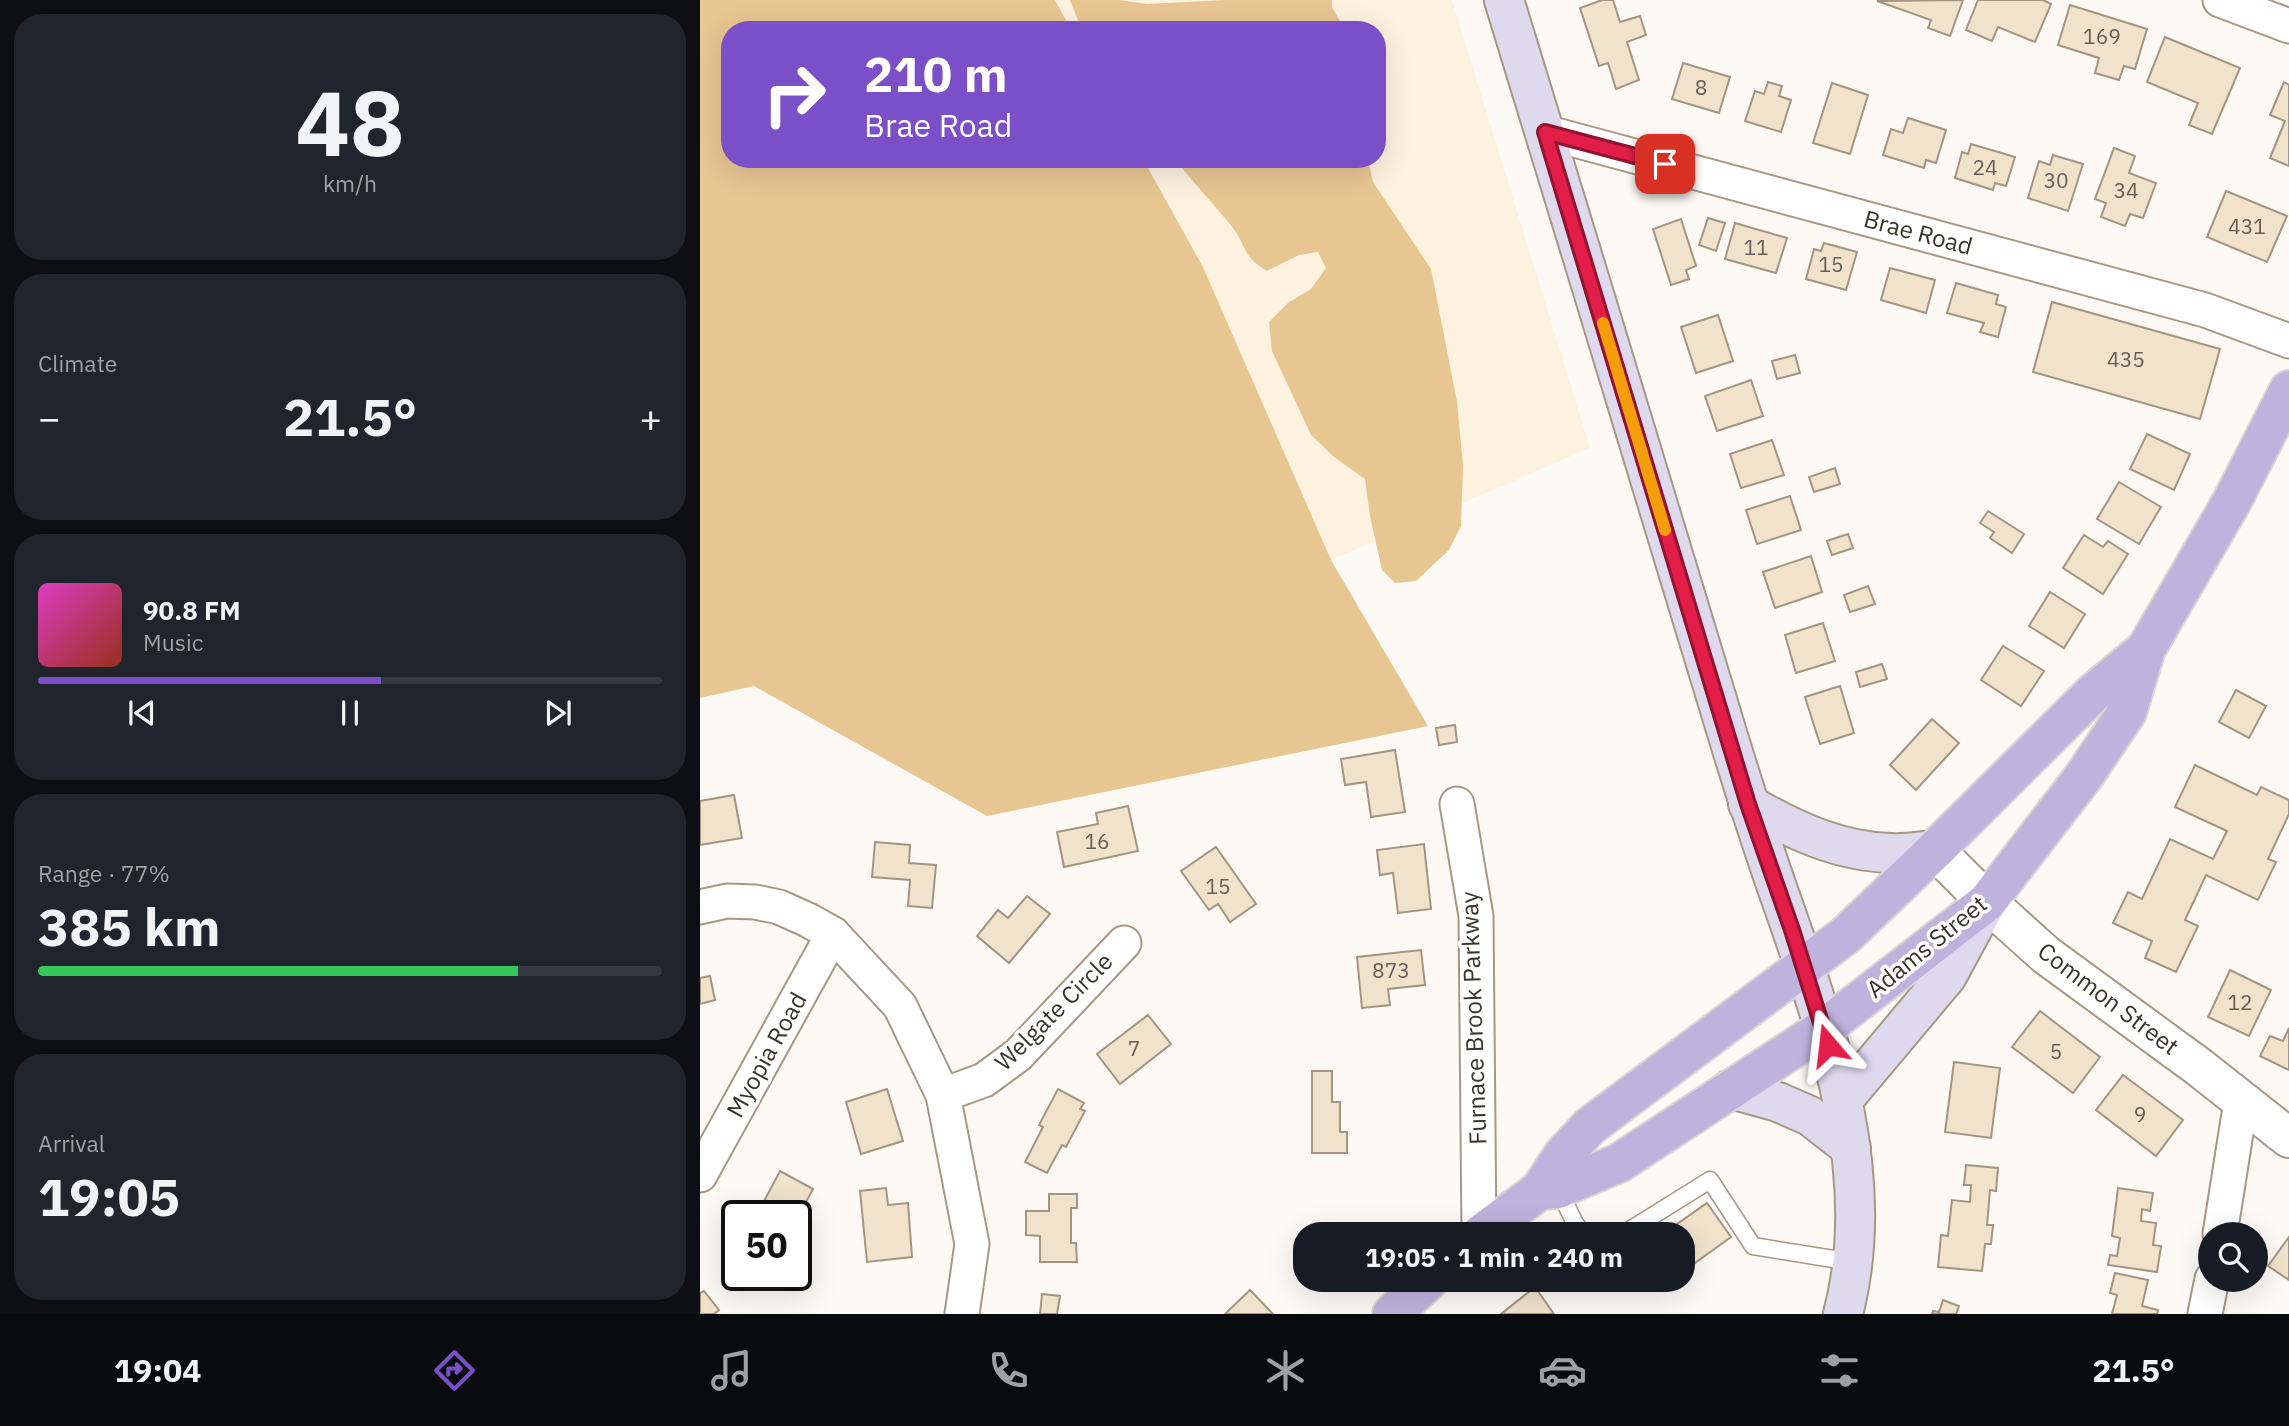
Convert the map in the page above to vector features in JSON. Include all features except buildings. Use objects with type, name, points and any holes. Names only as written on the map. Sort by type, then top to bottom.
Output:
[{"type":"main road","points":[[1504,0],[1748,804],[1804,967],[1843,1100],[1851,1148],[1856,1231],[1843,1314]]},
{"type":"main road","name":"Adams Street","points":[[1499,1222],[1549,1190],[1619,1163],[1823,1029],[1987,902],[2084,776],[2127,712],[2146,649],[2231,503],[2289,390]]},
{"type":"main road","name":"Adams Street","points":[[1549,1190],[1563,1155],[1590,1126],[1846,935],[2092,694],[2146,649]]},
{"type":"main road","points":[[1748,804],[1819,840],[1891,853],[1935,850]]},
{"type":"main road","points":[[1843,1100],[1947,976],[1987,902]]},
{"type":"main road","points":[[1731,1089],[1778,1102],[1810,1116],[1851,1148]]},
{"type":"main road","points":[[1392,1314],[1416,1292]]},
{"type":"street","points":[[2220,0],[2289,26]]},
{"type":"street","name":"Brae Road","points":[[1545,132],[2205,310],[2289,341]]},
{"type":"street","name":"Furnace Brook Parkway","points":[[1457,804],[1476,916],[1480,1222]]},
{"type":"street","name":"Common Street","points":[[1935,850],[2046,955],[2199,1067],[2289,1138]]},
{"type":"street","points":[[700,907],[727,901],[755,902],[779,907],[833,934],[900,1006],[943,1095],[972,1244],[962,1314]]},
{"type":"street","name":"Myopia Road","points":[[700,1175],[833,934]]},
{"type":"street","name":"Welgate Circle","points":[[943,1095],[984,1080],[1018,1055],[1124,943]]},
{"type":"street","points":[[2222,1222],[2241,1101]]},
{"type":"street","points":[[2205,1314],[2209,1292]]},
{"type":"lane","points":[[1643,1222],[1710,1180],[1753,1246],[1852,1262]]},
{"type":"lane","points":[[1549,1190],[1574,1222]]},
{"type":"shaded area","points":[[700,0],[1055,0],[1066,21],[721,21],[721,168],[1148,168],[1203,267],[1331,560],[1428,726],[987,816],[754,686],[700,698]]},
{"type":"shaded area","points":[[1055,0],[1452,0],[1590,448],[1331,560],[1203,267],[1148,168],[1386,168],[1386,21],[1066,21]]},
{"type":"shaded area","points":[[1070,0],[1119,0],[1147,4],[1225,0],[1332,0],[1332,7],[1340,21],[1078,21]]},
{"type":"shaded area","points":[[1182,168],[1370,168],[1373,182],[1431,269],[1457,402],[1463,465],[1461,526],[1449,550],[1416,581],[1395,583],[1382,570],[1365,479],[1334,457],[1311,435],[1272,351],[1269,322],[1289,302],[1311,289],[1326,268],[1318,252],[1299,255],[1267,271],[1249,256],[1233,228]]},
{"type":"slow traffic","points":[[1603,323],[1665,530]]},
{"type":"route","points":[[1665,164],[1545,132],[1748,804],[1828,1045]]}]
